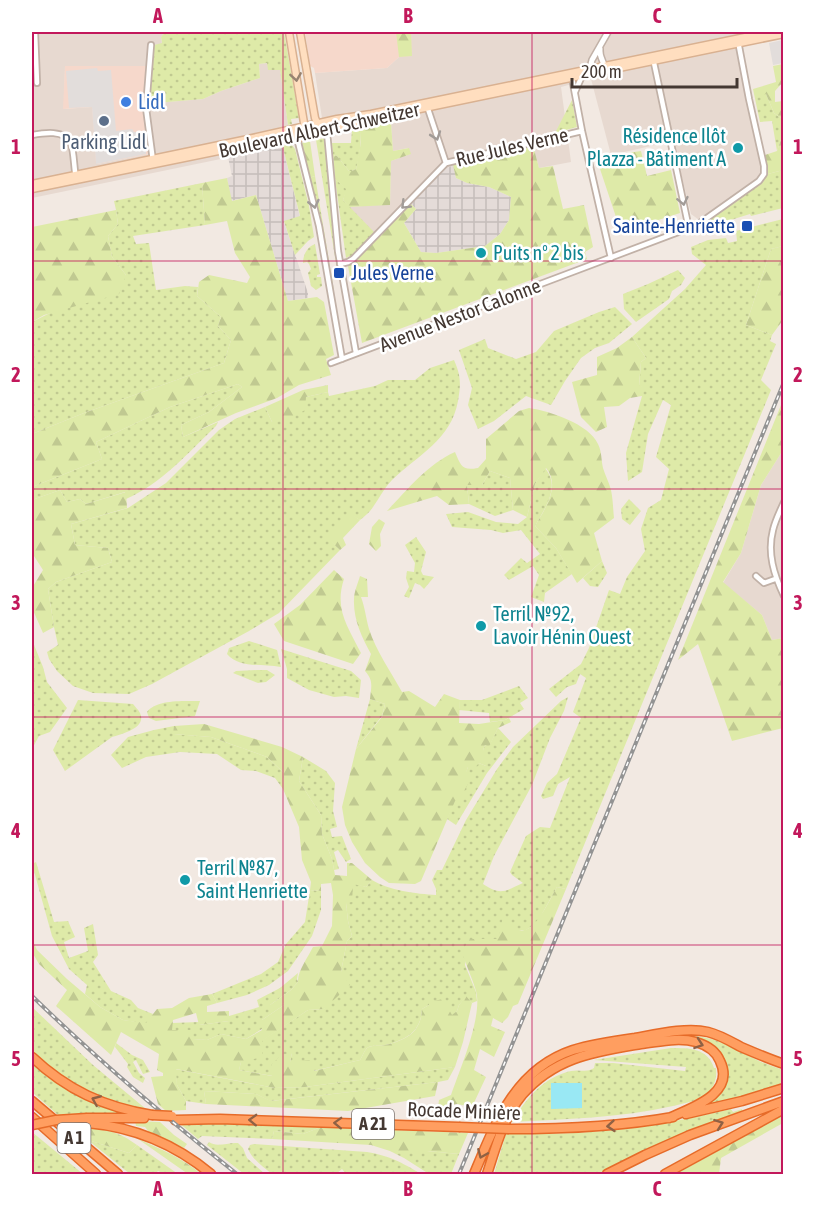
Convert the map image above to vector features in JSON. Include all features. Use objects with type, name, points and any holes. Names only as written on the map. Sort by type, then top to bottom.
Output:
[{"type":"highway","points":[[474,1174],[498,1119],[510,1098],[537,1071],[555,1058],[571,1051],[603,1043],[696,1030],[720,1036],[783,1064]]},
{"type":"highway","points":[[487,1174],[502,1130],[517,1102],[542,1076],[555,1067],[578,1057],[600,1051],[671,1040],[701,1043],[709,1047],[717,1055],[722,1065],[723,1076],[719,1088],[703,1103],[669,1118]]},
{"type":"highway","points":[[32,1057],[53,1075],[87,1096],[112,1106],[154,1117]]},
{"type":"highway","name":"Rocade Minière","points":[[32,1123],[56,1120],[154,1117],[561,1129],[669,1118],[742,1101],[783,1088]]},
{"type":"highway","name":"A 1","points":[[32,1101],[118,1174]]},
{"type":"highway","points":[[607,1174],[690,1135],[783,1101]]},
{"type":"highway","points":[[665,1174],[783,1109]]},
{"type":"highway","points":[[87,1120],[123,1128],[159,1141],[188,1156],[211,1174]]},
{"type":"highway","name":"A 1","points":[[32,1123],[42,1127],[96,1174]]},
{"type":"main road","points":[[289,32],[303,133]]},
{"type":"main road","points":[[300,32],[314,115],[322,128]]},
{"type":"main road","name":"Boulevard Albert Schweitzer","points":[[738,41],[769,32]]},
{"type":"main road","name":"Boulevard Albert Schweitzer","points":[[153,161],[258,143],[322,128],[364,115],[572,78],[605,68],[783,34]]},
{"type":"main road","name":"Boulevard Albert Schweitzer","points":[[32,184],[303,133],[591,69],[605,68]]},
{"type":"main road","name":"Boulevard Albert Schweitzer","points":[[32,189],[75,177]]},
{"type":"street","points":[[35,32],[37,83]]},
{"type":"street","points":[[591,69],[592,60],[608,32]]},
{"type":"street","name":"Avenue Nestor Calonne","points":[[331,363],[689,229],[759,181],[764,174],[764,166],[748,99],[738,41]]},
{"type":"street","points":[[151,45],[146,108],[153,161]]},
{"type":"street","points":[[600,48],[599,55],[605,68]]},
{"type":"street","points":[[653,58],[689,229]]},
{"type":"street","points":[[575,92],[583,73],[591,69]]},
{"type":"street","points":[[591,69],[574,74],[572,78],[611,258]]},
{"type":"street","points":[[427,105],[446,163]]},
{"type":"street","points":[[322,128],[340,264],[356,353]]},
{"type":"street","name":"Rue Jules Verne","points":[[340,264],[353,259],[446,163],[582,131]]},
{"type":"street","points":[[32,135],[51,133],[68,139],[72,146],[75,177]]},
{"type":"street","points":[[303,133],[310,186],[342,358]]},
{"type":"street","points":[[783,502],[773,530],[771,549],[772,564],[783,596]]},
{"type":"street","points":[[756,576],[764,583],[776,579]]},
{"type":"shaded area","points":[[32,32],[165,32],[161,37],[162,44],[154,45],[152,66],[65,66],[64,109],[92,107],[97,164],[149,154],[143,98],[150,98],[156,103],[203,99],[260,78],[259,64],[268,63],[280,69],[288,125],[278,128],[282,144],[240,152],[240,155],[32,198]]},
{"type":"shaded area","points":[[305,32],[411,32],[412,56],[399,57],[387,68],[315,73],[314,68],[310,66]]},
{"type":"shaded area","points":[[411,32],[759,32],[737,36],[764,166],[763,176],[702,222],[691,214],[673,141],[611,155],[591,79],[561,87],[571,162],[539,168],[533,145],[453,165],[444,170],[377,236],[349,207],[390,204],[391,161],[410,154],[408,148],[393,151],[391,122],[342,132],[338,115],[322,118],[315,73],[387,68],[399,57]]},
{"type":"shaded area","points":[[783,40],[783,63],[773,65],[769,43]]},
{"type":"shaded area","name":"Parking Lidl","points":[[65,66],[146,66],[143,98],[149,154],[96,164],[92,107],[63,109]]},
{"type":"shaded area","name":"Parking Lidl","points":[[97,68],[98,71],[111,70],[116,131],[132,129],[134,132],[145,132],[146,154],[96,164],[92,107],[69,108],[66,71]]},
{"type":"shaded area","points":[[282,144],[300,217],[284,222],[308,293],[308,298],[288,301],[256,195],[231,201],[227,178],[232,176],[228,157],[240,155],[240,152]]},
{"type":"shaded area","points":[[453,165],[456,178],[467,183],[489,187],[511,197],[509,220],[500,234],[485,246],[436,253],[421,252],[404,223],[416,209],[411,204],[444,170]]},
{"type":"shaded area","points":[[783,450],[783,638],[772,640],[762,615],[723,583],[741,553],[761,485]]},
{"type":"green space","points":[[165,32],[284,32],[299,118],[291,119],[292,124],[288,125],[280,70],[268,70],[267,63],[259,64],[260,78],[203,99],[156,103],[150,98],[154,45],[162,43],[161,37]]},
{"type":"green space","points":[[396,32],[411,32],[412,56],[399,57]]},
{"type":"green space","points":[[783,64],[783,82],[775,91],[775,102],[783,101],[781,118],[774,113],[766,94],[754,94],[753,89],[776,82],[773,66]]},
{"type":"green space","points":[[754,94],[766,94],[774,113],[781,118],[783,115],[783,134],[777,151],[772,121],[760,122]]},
{"type":"green space","points":[[572,100],[577,127],[555,133]]},
{"type":"green space","points":[[391,122],[393,151],[409,148],[411,154],[391,161],[390,205],[349,207],[343,200],[346,189],[335,179],[333,155],[337,156],[349,171],[356,169],[361,128]]},
{"type":"green space","points":[[361,128],[356,169],[349,171],[337,156],[333,155],[332,143],[351,143],[352,130]]},
{"type":"green space","points":[[783,134],[783,170],[768,174],[765,155],[777,151]]},
{"type":"green space","points":[[325,138],[333,225],[340,269],[337,269],[316,140]]},
{"type":"green space","points":[[310,141],[315,176],[309,178],[301,143]]},
{"type":"green space","points":[[282,144],[291,144],[295,149],[314,237],[295,255],[284,221],[300,216]]},
{"type":"green space","points":[[533,145],[539,168],[553,166],[563,209],[584,205],[593,247],[585,252],[587,259],[362,343],[348,266],[411,204],[416,209],[404,223],[421,252],[436,253],[485,246],[500,234],[509,220],[511,197],[489,187],[467,183],[456,178],[453,165]]},
{"type":"green space","points":[[641,151],[647,176],[671,170],[680,213],[621,232],[598,163],[608,161],[608,156]]},
{"type":"green space","points":[[783,170],[783,208],[751,216],[750,214],[708,227],[705,222],[761,182],[768,174]]},
{"type":"green space","points":[[315,176],[334,291],[332,291],[309,178]]},
{"type":"green space","points":[[227,178],[232,201],[256,195],[288,301],[317,297],[324,302],[334,355],[326,359],[331,375],[299,385],[277,398],[236,413],[183,437],[181,425],[209,412],[242,387],[238,384],[170,407],[96,442],[102,459],[32,487],[32,434],[224,363],[231,340],[218,326],[221,317],[197,296],[199,282],[209,275],[247,283],[250,277],[235,253],[227,221],[205,225],[202,183]]},
{"type":"green space","points":[[335,179],[347,189],[343,200],[374,232],[352,258],[350,256],[346,258]]},
{"type":"green space","points":[[202,183],[205,225],[133,236],[136,244],[149,243],[156,290],[185,286],[198,287],[197,296],[221,317],[218,326],[231,340],[224,363],[32,434],[32,322],[126,275],[112,257],[108,236],[118,224],[114,201]]},
{"type":"green space","points":[[116,210],[118,224],[108,236],[112,257],[126,275],[119,294],[44,315],[32,322],[32,227]]},
{"type":"green space","points":[[783,219],[783,246],[771,249],[746,325],[772,335],[770,341],[776,344],[761,380],[771,390],[566,889],[557,887],[537,923],[526,930],[518,930],[498,939],[470,939],[465,965],[476,992],[477,1001],[472,1003],[466,997],[452,1016],[429,1005],[422,1009],[419,1024],[411,1034],[393,1043],[369,1047],[360,1060],[313,1071],[290,1062],[292,1053],[273,1076],[239,1070],[241,1062],[261,1041],[308,1010],[324,1009],[341,972],[347,941],[352,936],[346,903],[353,883],[366,887],[372,880],[394,889],[436,895],[432,880],[437,870],[442,870],[466,820],[497,769],[513,747],[568,697],[532,785],[494,856],[483,884],[494,890],[503,891],[523,883],[510,872],[526,836],[540,827],[550,828],[570,777],[558,784],[553,796],[543,799],[541,796],[547,783],[557,774],[581,718],[573,712],[586,678],[580,674],[576,684],[567,687],[556,697],[549,689],[581,664],[589,648],[609,590],[620,594],[627,577],[645,551],[641,529],[648,508],[661,500],[669,469],[656,457],[671,405],[663,400],[648,434],[642,472],[628,481],[626,453],[642,396],[642,387],[639,386],[641,362],[646,358],[632,337],[685,289],[706,265],[692,254],[691,247],[708,240],[726,238],[728,243],[737,241],[736,231]]},
{"type":"green space","points":[[315,244],[320,274],[317,277],[321,277],[322,286],[316,290],[311,286],[308,273],[311,269],[309,264],[303,263],[306,252]]},
{"type":"green space","points":[[783,246],[783,320],[772,335],[746,325],[771,249]]},
{"type":"green space","points":[[678,270],[685,278],[681,285],[672,291],[669,299],[636,322],[624,309],[623,294]]},
{"type":"green space","points":[[615,307],[632,324],[609,343],[595,348],[581,358],[551,405],[526,396],[494,421],[478,429],[468,405],[472,388],[459,350],[485,339],[488,348],[516,359],[536,352],[554,331]]},
{"type":"green space","points":[[632,337],[646,358],[641,362],[639,385],[643,387],[642,396],[630,398],[619,406],[604,407],[607,427],[596,432],[581,417],[572,382],[597,375],[597,357],[617,348]]},
{"type":"green space","points":[[454,360],[460,380],[460,390],[454,415],[441,437],[392,480],[367,514],[360,520],[351,515],[328,538],[340,550],[279,613],[152,684],[129,694],[93,693],[73,686],[57,671],[47,652],[58,645],[48,589],[56,582],[112,562],[108,548],[75,545],[71,524],[128,508],[166,483],[219,430],[235,419],[265,407],[272,422],[306,397],[328,392],[329,396],[375,386],[388,380],[415,380],[430,368]]},
{"type":"green space","points":[[238,384],[242,387],[209,412],[181,425],[183,437],[218,422],[174,467],[139,493],[126,499],[125,492],[86,504],[80,499],[67,502],[60,490],[32,500],[32,487],[102,459],[96,442],[170,407]]},
{"type":"green space","points":[[328,385],[328,392],[306,397],[305,410],[288,420],[272,422],[265,407],[303,390]]},
{"type":"green space","points":[[783,400],[783,450],[761,485],[741,553],[723,582],[762,615],[772,640],[783,638],[783,728],[732,741],[698,644],[678,660]]},
{"type":"green space","points":[[529,408],[558,415],[586,430],[593,437],[598,444],[611,490],[614,518],[594,533],[602,561],[577,583],[556,548],[535,526],[547,505],[552,490],[552,482],[546,468],[535,484],[527,517],[513,510],[510,478],[490,471],[482,485],[467,485],[469,504],[449,505],[437,496],[387,511],[427,470],[455,452],[465,468],[478,468],[486,459],[486,439],[519,411]]},
{"type":"green space","points":[[545,468],[550,475],[552,490],[547,505],[535,526],[556,548],[572,574],[545,593],[544,602],[531,597],[539,575],[533,566],[509,580],[504,575],[521,558],[527,563],[540,554],[521,530],[503,533],[452,527],[446,514],[468,512],[496,522],[518,524],[527,517],[535,484]]},
{"type":"green space","points":[[490,471],[510,478],[513,510],[495,516],[469,504],[467,485],[482,485]]},
{"type":"green space","points":[[60,490],[67,502],[80,499],[86,504],[126,492],[127,508],[71,524],[75,545],[108,548],[112,562],[56,582],[48,589],[54,627],[43,633],[32,608],[32,588],[43,570],[34,556],[32,557],[32,500]]},
{"type":"green space","points":[[629,499],[641,511],[630,525],[622,519],[621,509]]},
{"type":"green space","points":[[351,514],[360,520],[343,538],[346,545],[340,550],[327,538]]},
{"type":"green space","points":[[379,519],[385,523],[380,534],[381,546],[376,551],[369,544],[372,527]]},
{"type":"green space","points":[[416,537],[426,552],[421,571],[423,575],[434,577],[424,589],[415,583],[409,598],[404,596],[409,587],[406,578],[407,571],[414,572],[415,563],[405,545]]},
{"type":"green space","points":[[602,561],[607,573],[598,587],[590,586],[583,578]]},
{"type":"green space","points":[[334,570],[344,579],[341,600],[344,618],[361,653],[353,664],[284,641],[274,624],[300,605]]},
{"type":"green space","points":[[360,576],[367,579],[368,597],[361,597],[369,629],[402,692],[409,691],[435,707],[444,694],[460,700],[459,723],[479,724],[509,718],[511,722],[498,728],[489,747],[485,745],[483,750],[490,756],[486,766],[479,763],[473,770],[468,767],[466,773],[469,781],[462,797],[455,801],[421,881],[415,884],[389,883],[380,877],[365,863],[345,825],[342,807],[356,749],[382,717],[385,704],[370,699],[371,681],[365,671],[371,654],[359,628],[354,606]]},
{"type":"green space","points":[[32,640],[47,682],[67,708],[50,732],[39,736],[32,749]]},
{"type":"green space","points":[[249,641],[277,650],[281,667],[245,664],[232,659],[227,654],[229,648]]},
{"type":"green space","points":[[281,649],[351,671],[361,680],[359,698],[334,697],[309,690],[287,678],[287,669]]},
{"type":"green space","points":[[267,670],[275,675],[266,682],[258,683],[233,673],[236,671]]},
{"type":"green space","points":[[519,686],[528,698],[520,703],[524,709],[505,720],[490,722],[489,713],[459,710],[460,700],[482,700]]},
{"type":"green space","points":[[370,699],[385,704],[382,716],[356,749]]},
{"type":"green space","points":[[78,700],[133,704],[141,718],[140,723],[132,730],[112,737],[65,771],[53,750]]},
{"type":"green space","points":[[200,701],[195,716],[156,721],[149,718],[147,712],[164,703]]},
{"type":"green space","points":[[204,724],[282,747],[303,757],[299,781],[321,815],[322,834],[332,859],[335,875],[347,876],[347,863],[352,863],[372,880],[366,887],[353,884],[352,902],[346,903],[352,936],[347,941],[341,972],[350,985],[324,1009],[308,1010],[262,1041],[262,1057],[241,1062],[239,1070],[272,1076],[272,1064],[281,1055],[292,1053],[290,1062],[310,1060],[314,1071],[360,1060],[369,1047],[393,1043],[411,1034],[419,1024],[422,1009],[429,1005],[429,1002],[443,999],[452,1015],[466,996],[472,1003],[455,1067],[305,1087],[275,1088],[176,1069],[177,1085],[186,1101],[186,1110],[166,1111],[158,1104],[151,1077],[163,1076],[163,1073],[157,1070],[159,1054],[121,1032],[111,1055],[56,1006],[67,990],[39,964],[32,952],[32,939],[37,950],[67,979],[100,1007],[123,1020],[146,1023],[157,1009],[172,1008],[189,998],[212,994],[217,1003],[207,1006],[207,1012],[229,1011],[229,1021],[199,1025],[196,1013],[173,1020],[172,1030],[191,1030],[193,1039],[207,1040],[221,1034],[246,1039],[262,1030],[262,1020],[284,1005],[283,1003],[272,1009],[270,1005],[298,982],[301,969],[313,947],[322,946],[332,926],[331,883],[321,884],[321,891],[310,890],[311,882],[302,860],[299,827],[283,789],[284,773],[267,757],[211,737],[173,734],[174,726]]},
{"type":"green space","points":[[174,726],[174,734],[211,737],[267,757],[284,773],[283,789],[275,778],[256,771],[241,770],[217,754],[180,752],[146,757],[122,768],[111,755],[128,737]]},
{"type":"green space","points":[[498,728],[511,742],[487,773],[456,825],[447,819],[468,767],[479,763],[486,766],[483,750],[485,745],[489,746]]},
{"type":"green space","points":[[303,757],[326,771],[335,783],[333,811],[337,827],[330,829],[332,837],[342,836],[351,859],[346,862],[338,850],[334,852],[339,869],[334,870],[322,834],[321,815],[299,781]]},
{"type":"green space","points":[[36,862],[54,922],[68,921],[75,937],[64,942],[69,958],[88,951],[84,928],[93,924],[98,955],[93,962],[111,991],[131,1000],[138,1008],[153,1014],[147,1024],[123,1020],[100,1007],[85,994],[87,985],[69,969],[52,936],[32,864]]},
{"type":"green space","points":[[557,887],[566,889],[518,1004],[513,1006],[502,1023],[493,1018],[491,1026],[505,1032],[494,1057],[480,1049],[474,1070],[486,1077],[472,1107],[457,1104],[438,1107],[439,1100],[451,1095],[474,1028],[476,991],[462,951],[470,939],[498,939],[503,917],[519,930],[531,927]]},
{"type":"green space","points":[[310,890],[321,891],[321,910],[312,936],[288,971],[269,985],[247,995],[217,1003],[212,994],[261,974],[278,962],[286,944],[305,922]]},
{"type":"green space","points":[[298,973],[298,982],[291,990],[270,1005],[283,1003],[284,1005],[262,1020],[262,1029],[246,1039],[221,1034],[207,1040],[192,1039],[172,1030],[172,1023],[199,1022],[199,1025],[229,1021],[229,1016],[259,1007],[257,1000],[280,988]]},
{"type":"green space","points":[[32,1007],[93,1065],[146,1109],[99,1097],[70,1083],[44,1064],[32,1052]]},
{"type":"green space","points":[[690,1036],[708,1038],[783,1070],[783,1083],[710,1105],[716,1097],[724,1061]]},
{"type":"green space","points":[[116,1043],[143,1060],[150,1072],[143,1074],[136,1060],[133,1062],[145,1078],[143,1083],[133,1077],[127,1067],[128,1064],[115,1047]]},
{"type":"green space","points":[[671,1048],[697,1050],[707,1056],[716,1068],[716,1078],[708,1093],[687,1103],[633,1113],[511,1122],[529,1097],[548,1081],[563,1073],[594,1068],[595,1063],[685,1071],[686,1067],[594,1060]]},
{"type":"green space","points":[[32,1060],[125,1114],[58,1115],[32,1092]]},
{"type":"green space","points":[[455,1067],[448,1080],[438,1082],[270,1101],[256,1094],[204,1091],[206,1104],[186,1101],[177,1085],[175,1069],[275,1088],[305,1087]]},
{"type":"green space","points":[[438,1082],[435,1096],[348,1111],[206,1104],[204,1091],[256,1094],[271,1101]]},
{"type":"green space","points":[[731,1109],[733,1112],[742,1109],[742,1111],[670,1139],[599,1174],[494,1174],[506,1134],[608,1131]]},
{"type":"green space","points":[[783,1115],[783,1123],[721,1158],[719,1174],[676,1174]]},
{"type":"green space","points":[[135,1121],[160,1122],[187,1144],[184,1148],[149,1132],[145,1127],[136,1126]]},
{"type":"green space","points":[[178,1122],[321,1127],[303,1134],[274,1131],[272,1139],[202,1136],[198,1139]]},
{"type":"green space","points":[[321,1127],[468,1133],[459,1154],[427,1151],[398,1152],[371,1145],[272,1139],[274,1131],[303,1134]]},
{"type":"green space","points":[[89,1128],[114,1133],[137,1145],[129,1153],[88,1140]]},
{"type":"green space","points":[[32,1132],[83,1174],[32,1174]]},
{"type":"green space","points":[[138,1139],[163,1150],[201,1174],[188,1174]]},
{"type":"green space","points":[[88,1140],[129,1153],[137,1145],[178,1174],[165,1174],[158,1171],[155,1174],[130,1174]]},
{"type":"green space","points":[[209,1142],[219,1145],[238,1143],[247,1158],[265,1174],[244,1174],[207,1145]]},
{"type":"green space","points":[[254,1144],[367,1152],[395,1160],[421,1174],[346,1174],[342,1169],[336,1174],[272,1174],[250,1153],[248,1149]]},
{"type":"green space","points":[[390,1151],[459,1154],[451,1174],[429,1174]]},
{"type":"water","points":[[551,1083],[582,1083],[582,1108],[551,1109]]},
{"type":"railway","points":[[459,1174],[784,382]]},
{"type":"railway","points":[[32,996],[132,1088],[237,1174]]},
{"type":"place","name":"Lidl","points":[[126,102]]},
{"type":"place","name":"Parking Lidl","points":[[104,121]]},
{"type":"place","name":"Résidence Ilôt Plazza - Bâtiment A","points":[[738,148]]},
{"type":"place","name":"Sainte-Henriette","points":[[747,226]]},
{"type":"place","name":"Puits n° 2 bis","points":[[481,253]]},
{"type":"place","name":"Jules Verne","points":[[339,273]]},
{"type":"place","name":"Terril №92, Lavoir Hénin Ouest","points":[[481,626]]},
{"type":"place","name":"Terril №87, Saint Henriette","points":[[185,880]]}]
